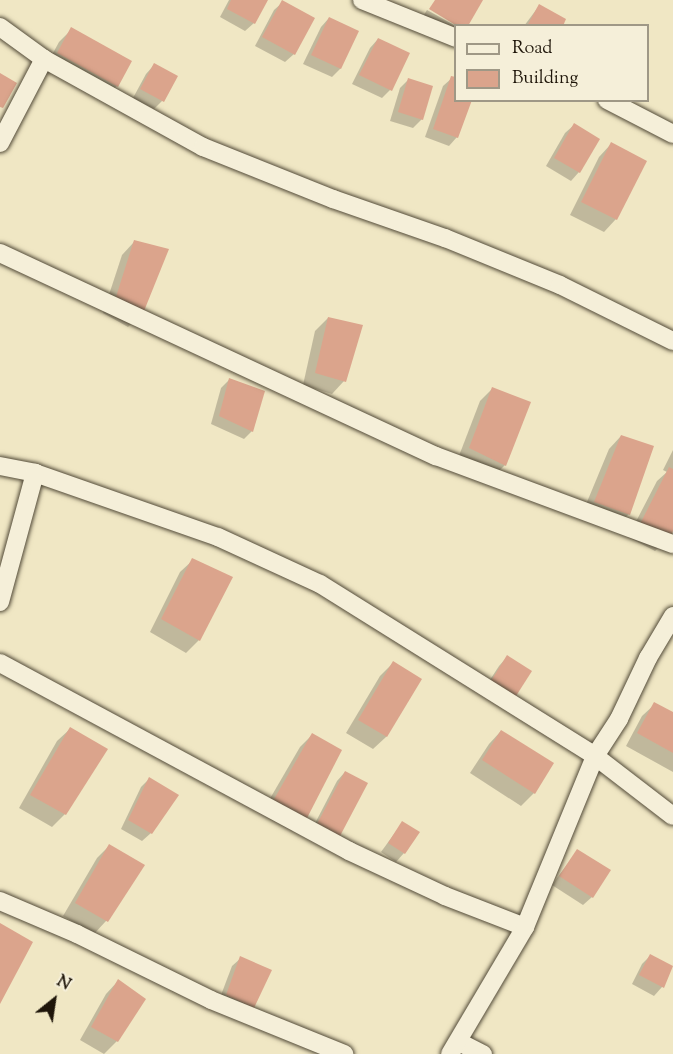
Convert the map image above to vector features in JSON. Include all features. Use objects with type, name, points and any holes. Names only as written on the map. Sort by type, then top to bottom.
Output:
[{"type":"street","points":[[362,0],[454,37]]},
{"type":"street","points":[[0,27],[44,59],[203,147],[333,199],[445,237],[539,276],[673,341]]},
{"type":"street","points":[[0,142],[44,59]]},
{"type":"street","points":[[611,102],[673,134]]},
{"type":"street","points":[[0,253],[436,456],[673,544]]},
{"type":"street","points":[[0,466],[35,473],[218,537],[320,584],[595,756],[673,816]]},
{"type":"street","points":[[0,602],[35,473]]},
{"type":"street","points":[[483,1054],[455,1048],[525,927],[595,756],[619,719],[648,658],[673,616]]},
{"type":"street","points":[[0,663],[349,851],[445,896],[525,927]]},
{"type":"street","points":[[0,902],[77,934],[211,1000],[344,1054]]},
{"type":"building","points":[[231,0],[268,0],[255,24],[227,9]]},
{"type":"building","points":[[282,0],[315,18],[295,55],[262,37]]},
{"type":"building","points":[[435,0],[483,0],[469,24],[454,24],[429,9]]},
{"type":"building","points":[[539,4],[566,19],[564,24],[528,24]]},
{"type":"building","points":[[329,17],[359,31],[341,69],[311,55]]},
{"type":"building","points":[[71,27],[132,61],[118,87],[57,53]]},
{"type":"building","points":[[378,38],[410,53],[392,91],[359,75]]},
{"type":"building","points":[[154,63],[178,76],[164,102],[140,89]]},
{"type":"building","points":[[0,73],[17,83],[3,108],[0,107]]},
{"type":"building","points":[[451,76],[454,77],[454,102],[471,102],[458,138],[433,129]]},
{"type":"building","points":[[408,78],[433,86],[423,120],[398,112]]},
{"type":"building","points":[[574,123],[600,139],[580,173],[554,158]]},
{"type":"building","points":[[611,142],[647,161],[617,220],[581,202]]},
{"type":"building","points":[[134,240],[169,249],[142,316],[115,300]]},
{"type":"building","points":[[328,317],[363,325],[346,382],[315,373]]},
{"type":"building","points":[[229,378],[265,391],[253,432],[219,416]]},
{"type":"building","points":[[492,387],[531,402],[506,466],[469,448]]},
{"type":"building","points":[[621,435],[654,446],[630,515],[594,502]]},
{"type":"building","points":[[669,467],[673,469],[673,531],[669,539],[640,524]]},
{"type":"building","points":[[192,558],[233,577],[200,641],[161,619]]},
{"type":"building","points":[[507,655],[532,671],[516,696],[491,681]]},
{"type":"building","points":[[393,661],[422,679],[387,737],[358,720]]},
{"type":"building","points":[[654,702],[673,712],[673,753],[637,733]]},
{"type":"building","points":[[70,727],[108,749],[66,815],[30,795]]},
{"type":"building","points":[[501,730],[554,763],[535,794],[482,760]]},
{"type":"building","points":[[312,733],[342,750],[306,820],[273,801]]},
{"type":"building","points":[[345,771],[368,783],[340,836],[317,824]]},
{"type":"building","points":[[149,777],[179,795],[152,834],[128,820]]},
{"type":"building","points":[[402,821],[420,832],[405,854],[388,843]]},
{"type":"building","points":[[109,844],[145,865],[108,922],[75,903]]},
{"type":"building","points":[[577,849],[611,870],[593,898],[559,876]]},
{"type":"building","points":[[0,923],[33,942],[0,1004]]},
{"type":"building","points":[[650,954],[673,966],[664,988],[639,975]]},
{"type":"building","points":[[240,956],[272,970],[254,1008],[226,995]]},
{"type":"building","points":[[118,979],[146,999],[118,1042],[91,1027]]}]
